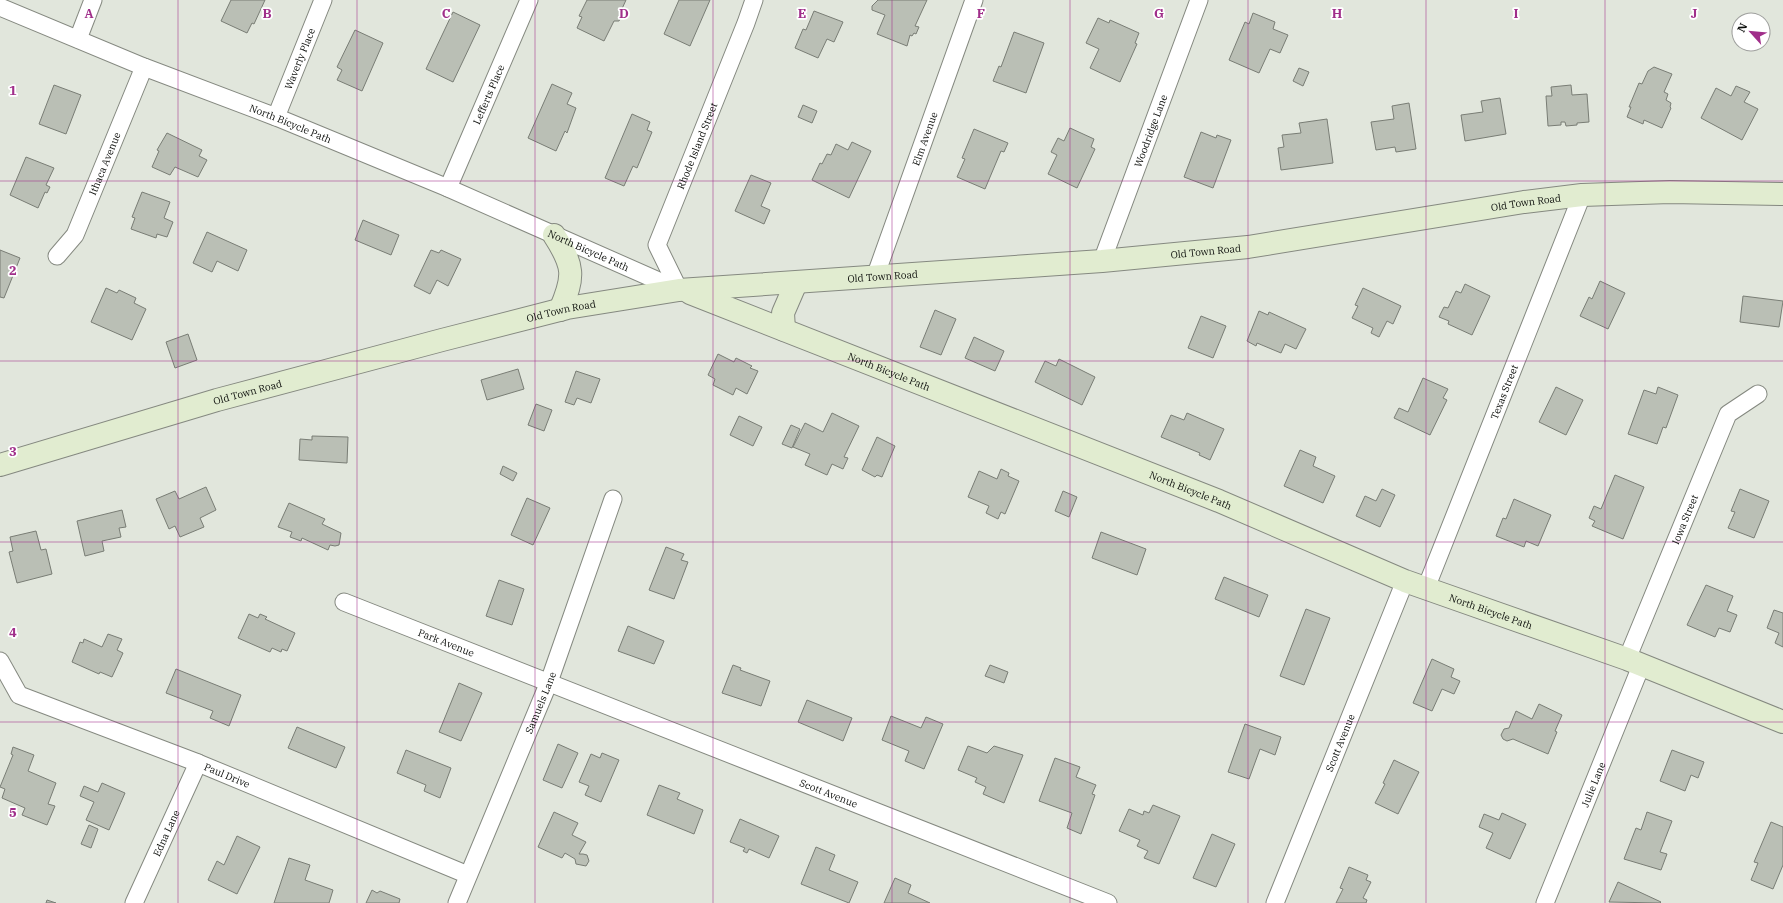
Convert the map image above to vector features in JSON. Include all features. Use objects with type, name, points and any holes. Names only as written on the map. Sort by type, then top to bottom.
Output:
[{"type":"main road","name":"Old Town Road","points":[[0,465],[217,400],[560,310],[679,290],[796,283],[1102,260],[1248,247],[1524,202],[1582,195],[1670,192],[1783,194]]},
{"type":"main road","points":[[554,235],[569,262],[571,274],[568,291],[560,310]]},
{"type":"main road","points":[[784,330],[783,313],[796,283]]},
{"type":"main road","name":"North Bicycle Path","points":[[679,290],[697,295],[1219,501],[1405,581],[1634,662],[1783,722]]},
{"type":"street","points":[[78,39],[93,0]]},
{"type":"street","name":"Waverly Place","points":[[276,118],[324,0]]},
{"type":"street","name":"Lefferts Place","points":[[448,188],[529,0]]},
{"type":"street","name":"Rhode Island Street","points":[[679,290],[657,245],[754,0]]},
{"type":"street","name":"Elm Avenue","points":[[875,277],[974,0]]},
{"type":"street","name":"Woodridge Lane","points":[[1102,260],[1199,0]]},
{"type":"street","name":"North Bicycle Path","points":[[0,7],[144,67],[276,118],[448,188],[679,290]]},
{"type":"street","name":"Ithaca Avenue","points":[[57,256],[75,235],[144,67]]},
{"type":"street","name":"Texas Street","points":[[1426,588],[1582,195]]},
{"type":"street","name":"Iowa Street","points":[[1634,662],[1728,414],[1758,394]]},
{"type":"street","name":"Samuels Lane","points":[[457,903],[549,682],[613,499]]},
{"type":"street","name":"Scott Avenue","points":[[1276,903],[1405,581]]},
{"type":"street","name":"Park Avenue","points":[[344,602],[549,682]]},
{"type":"street","name":"Paul Drive","points":[[0,661],[19,695],[198,763],[468,875]]},
{"type":"street","name":"Julie Lane","points":[[1545,903],[1634,662]]},
{"type":"street","name":"Scott Avenue","points":[[549,682],[1108,903]]},
{"type":"street","name":"Edna Lane","points":[[134,903],[198,763]]},
{"type":"building","points":[[231,0],[265,0],[254,24],[252,23],[247,33],[221,21]]},
{"type":"building","points":[[587,0],[626,0],[621,11],[622,15],[619,21],[614,21],[604,41],[577,28],[582,17],[579,16]]},
{"type":"building","points":[[679,0],[710,0],[690,46],[664,34]]},
{"type":"building","points":[[878,0],[927,0],[915,26],[919,27],[916,34],[914,33],[912,36],[910,35],[907,46],[877,34],[885,15],[872,10],[872,6]]},
{"type":"building","points":[[814,11],[843,22],[834,42],[827,39],[818,58],[795,48],[803,29],[806,30]]},
{"type":"building","points":[[453,12],[480,25],[453,82],[426,69]]},
{"type":"building","points":[[1253,13],[1275,22],[1273,29],[1288,35],[1280,53],[1270,49],[1259,73],[1229,60],[1245,22],[1249,24]]},
{"type":"building","points":[[1098,18],[1109,23],[1110,20],[1139,33],[1135,43],[1137,44],[1120,82],[1090,68],[1099,49],[1086,43]]},
{"type":"building","points":[[355,30],[383,43],[362,91],[337,80],[342,70],[337,67]]},
{"type":"building","points":[[1014,32],[1044,43],[1026,93],[993,81],[999,66],[1001,67]]},
{"type":"building","points":[[1654,67],[1672,74],[1664,92],[1668,94],[1666,100],[1671,103],[1671,108],[1662,128],[1644,120],[1643,124],[1627,117],[1631,107],[1629,107],[1639,83],[1642,84],[1648,71]]},
{"type":"building","points":[[1299,68],[1309,72],[1303,86],[1293,81]]},
{"type":"building","points":[[552,84],[572,93],[567,104],[576,108],[567,133],[565,131],[556,151],[528,138]]},
{"type":"building","points":[[54,85],[81,95],[66,134],[39,124]]},
{"type":"building","points":[[1571,85],[1572,95],[1587,94],[1589,122],[1566,126],[1565,122],[1561,122],[1561,125],[1548,126],[1546,96],[1552,96],[1551,87]]},
{"type":"building","points":[[1736,86],[1750,92],[1744,102],[1758,109],[1742,140],[1701,118],[1716,88],[1731,96]]},
{"type":"building","points":[[1500,98],[1506,134],[1465,141],[1461,115],[1483,112],[1481,101]]},
{"type":"building","points":[[1409,103],[1416,149],[1396,152],[1395,147],[1376,150],[1371,122],[1394,119],[1392,106]]},
{"type":"building","points":[[803,105],[817,111],[812,123],[798,117]]},
{"type":"building","points":[[632,114],[650,122],[647,130],[652,132],[637,168],[633,166],[624,186],[605,178]]},
{"type":"building","points":[[1327,119],[1333,163],[1281,170],[1278,148],[1284,147],[1282,135],[1301,133],[1299,123]]},
{"type":"building","points":[[1070,128],[1094,139],[1091,147],[1095,149],[1077,188],[1048,174],[1057,155],[1051,152],[1058,138],[1064,141]]},
{"type":"building","points":[[974,129],[1008,143],[1004,152],[1001,151],[985,189],[957,177],[965,159],[962,158]]},
{"type":"building","points":[[1201,132],[1216,138],[1217,135],[1231,140],[1213,188],[1184,177]]},
{"type":"building","points":[[167,133],[202,150],[199,156],[207,160],[198,177],[175,167],[170,175],[152,167],[159,151],[157,150]]},
{"type":"building","points":[[852,142],[871,151],[849,198],[812,180],[820,163],[822,164],[827,154],[831,155],[836,144],[848,150]]},
{"type":"building","points":[[26,157],[54,168],[46,185],[50,187],[47,193],[45,192],[38,208],[10,195]]},
{"type":"building","points":[[751,175],[771,183],[761,206],[770,210],[764,224],[735,211]]},
{"type":"building","points":[[142,192],[170,202],[164,218],[173,222],[167,237],[157,234],[156,238],[131,229],[135,218],[132,217]]},
{"type":"building","points":[[363,220],[399,235],[391,255],[355,240]]},
{"type":"building","points":[[207,232],[247,250],[238,271],[217,261],[212,272],[193,263]]},
{"type":"building","points":[[0,250],[20,258],[4,298],[0,297]]},
{"type":"building","points":[[431,250],[439,253],[441,250],[461,259],[448,286],[437,280],[430,294],[414,286]]},
{"type":"building","points":[[1600,281],[1625,293],[1608,329],[1580,316],[1589,297],[1592,299]]},
{"type":"building","points":[[1465,284],[1490,296],[1472,335],[1448,324],[1449,321],[1439,317],[1444,307],[1448,308],[1456,291],[1461,293]]},
{"type":"building","points":[[106,288],[117,293],[119,290],[136,298],[134,303],[146,309],[132,340],[91,322]]},
{"type":"building","points":[[1363,288],[1401,306],[1393,324],[1387,321],[1379,337],[1371,333],[1373,328],[1352,318],[1358,306],[1355,305]]},
{"type":"building","points":[[1743,296],[1783,301],[1779,327],[1740,322]]},
{"type":"building","points":[[935,310],[956,319],[941,355],[920,347]]},
{"type":"building","points":[[1259,311],[1268,315],[1269,312],[1306,329],[1296,349],[1285,344],[1281,353],[1257,343],[1256,346],[1247,341]]},
{"type":"building","points":[[1201,316],[1226,326],[1213,358],[1188,348]]},
{"type":"building","points":[[188,334],[197,360],[175,368],[166,342]]},
{"type":"building","points":[[974,337],[1004,351],[995,371],[965,358]]},
{"type":"building","points":[[718,354],[734,362],[736,358],[752,366],[750,368],[758,371],[747,394],[736,388],[733,395],[713,385],[715,379],[708,375]]},
{"type":"building","points":[[1059,359],[1095,377],[1082,405],[1035,382],[1045,361],[1056,366]]},
{"type":"building","points":[[518,369],[524,389],[487,400],[481,380]]},
{"type":"building","points":[[576,371],[600,379],[591,403],[577,398],[574,405],[565,402]]},
{"type":"building","points":[[1423,378],[1448,389],[1443,398],[1447,400],[1430,435],[1394,418],[1399,408],[1408,412]]},
{"type":"building","points":[[1556,387],[1583,400],[1566,435],[1539,422]]},
{"type":"building","points":[[1658,387],[1678,395],[1666,428],[1663,427],[1657,444],[1628,434],[1644,390],[1656,394]]},
{"type":"building","points":[[536,404],[552,410],[544,431],[528,425]]},
{"type":"building","points":[[832,413],[859,426],[844,457],[848,458],[843,469],[832,464],[827,475],[805,465],[810,454],[793,447],[805,423],[823,432]]},
{"type":"building","points":[[1187,413],[1224,429],[1210,460],[1199,455],[1200,453],[1161,437],[1171,415],[1184,420]]},
{"type":"building","points":[[739,416],[762,427],[753,446],[730,435]]},
{"type":"building","points":[[791,425],[800,429],[792,448],[782,444]]},
{"type":"building","points":[[312,436],[348,437],[347,463],[299,460],[300,439],[312,440]]},
{"type":"building","points":[[877,437],[895,446],[882,477],[877,475],[875,477],[862,470]]},
{"type":"building","points":[[1300,450],[1316,457],[1313,466],[1335,476],[1323,503],[1284,486]]},
{"type":"building","points":[[503,466],[517,473],[513,481],[500,474]]},
{"type":"building","points":[[1001,469],[1009,473],[1008,476],[1019,481],[1005,514],[1001,512],[998,519],[986,513],[989,506],[968,497],[979,471],[997,479]]},
{"type":"building","points":[[1615,475],[1644,487],[1623,539],[1592,526],[1595,521],[1589,518],[1594,506],[1601,509]]},
{"type":"building","points":[[206,487],[216,510],[200,518],[204,527],[180,537],[175,526],[169,529],[156,499],[175,491],[179,499]]},
{"type":"building","points":[[1382,489],[1395,495],[1380,527],[1356,516],[1365,496],[1376,501]]},
{"type":"building","points":[[1740,489],[1769,501],[1754,538],[1728,528],[1735,512],[1731,511]]},
{"type":"building","points":[[1063,491],[1077,497],[1069,517],[1055,511]]},
{"type":"building","points":[[527,498],[550,508],[533,545],[511,535]]},
{"type":"building","points":[[1514,499],[1551,515],[1538,546],[1526,541],[1524,547],[1496,536],[1503,518],[1506,519]]},
{"type":"building","points":[[289,503],[325,519],[322,524],[341,533],[339,545],[330,545],[328,550],[302,538],[301,541],[290,537],[292,532],[278,527]]},
{"type":"building","points":[[122,510],[126,527],[119,528],[121,537],[102,541],[104,551],[85,556],[77,521]]},
{"type":"building","points":[[36,531],[41,550],[46,549],[52,574],[17,583],[9,552],[13,551],[10,537]]},
{"type":"building","points":[[1101,532],[1146,549],[1137,575],[1092,558]]},
{"type":"building","points":[[666,547],[684,554],[681,560],[688,562],[674,599],[649,590]]},
{"type":"building","points":[[1224,577],[1268,595],[1259,617],[1215,599]]},
{"type":"building","points":[[499,580],[524,589],[512,625],[486,616]]},
{"type":"building","points":[[1706,585],[1733,596],[1727,611],[1737,615],[1730,632],[1719,628],[1715,637],[1687,625]]},
{"type":"building","points":[[1306,609],[1330,618],[1304,685],[1280,676]]},
{"type":"building","points":[[1774,610],[1783,613],[1783,647],[1775,643],[1779,633],[1767,628]]},
{"type":"building","points":[[249,614],[258,618],[260,614],[267,617],[265,619],[295,633],[287,651],[282,649],[281,652],[272,648],[270,652],[238,638]]},
{"type":"building","points":[[628,626],[664,641],[654,664],[618,651]]},
{"type":"building","points":[[108,634],[122,639],[117,650],[123,653],[112,677],[100,672],[99,674],[72,662],[80,642],[83,643],[84,639],[102,647]]},
{"type":"building","points":[[1432,659],[1454,669],[1451,677],[1460,681],[1454,694],[1442,689],[1432,711],[1413,703]]},
{"type":"building","points":[[733,665],[741,668],[740,670],[770,681],[761,706],[722,693]]},
{"type":"building","points":[[990,665],[1008,672],[1004,683],[985,676]]},
{"type":"building","points":[[176,669],[241,695],[229,726],[210,718],[213,711],[166,693]]},
{"type":"building","points":[[459,683],[482,693],[461,741],[439,732]]},
{"type":"building","points":[[807,700],[852,718],[843,741],[798,722]]},
{"type":"building","points":[[1539,704],[1562,715],[1548,754],[1513,739],[1507,741],[1503,739],[1501,735],[1504,729],[1509,728],[1516,711],[1532,719]]},
{"type":"building","points":[[891,716],[921,728],[926,717],[943,724],[924,769],[905,761],[909,751],[882,740]]},
{"type":"building","points":[[1245,724],[1281,737],[1275,755],[1260,749],[1249,779],[1228,772]]},
{"type":"building","points":[[297,727],[345,747],[336,768],[288,748]]},
{"type":"building","points":[[558,744],[578,753],[562,788],[543,780]]},
{"type":"building","points":[[968,746],[987,753],[994,746],[1023,755],[1004,803],[983,794],[986,787],[975,782],[977,778],[958,770]]},
{"type":"building","points":[[13,747],[34,755],[28,771],[56,783],[48,804],[55,806],[47,825],[22,815],[25,808],[2,798],[5,789],[0,787],[13,755],[11,754]]},
{"type":"building","points":[[406,750],[451,768],[440,798],[424,791],[426,785],[397,773]]},
{"type":"building","points":[[1672,750],[1704,762],[1698,778],[1691,775],[1685,791],[1660,781]]},
{"type":"building","points":[[602,753],[619,760],[601,802],[585,795],[589,786],[579,782],[591,754],[600,758]]},
{"type":"building","points":[[1055,758],[1080,767],[1076,777],[1096,785],[1092,794],[1095,795],[1081,834],[1067,828],[1072,813],[1039,801]]},
{"type":"building","points":[[1394,760],[1419,772],[1398,814],[1375,803],[1385,784],[1383,783]]},
{"type":"building","points":[[102,783],[125,793],[109,830],[86,820],[94,802],[80,796],[84,786],[98,792]]},
{"type":"building","points":[[659,785],[680,793],[677,799],[703,810],[694,834],[647,815]]},
{"type":"building","points":[[1153,805],[1180,816],[1159,864],[1144,858],[1148,851],[1137,846],[1140,840],[1119,831],[1129,809],[1143,815],[1144,811],[1149,813]]},
{"type":"building","points":[[554,812],[578,823],[572,835],[586,842],[579,854],[587,855],[589,861],[586,866],[576,864],[575,859],[565,853],[562,858],[538,847]]},
{"type":"building","points":[[1647,812],[1672,821],[1660,852],[1667,854],[1661,870],[1624,859],[1636,828],[1641,830]]},
{"type":"building","points":[[1502,813],[1526,824],[1510,859],[1486,848],[1493,833],[1479,827],[1484,814],[1499,820]]},
{"type":"building","points":[[740,819],[779,836],[769,858],[749,849],[747,853],[743,851],[745,848],[730,842]]},
{"type":"building","points":[[1771,822],[1783,827],[1783,865],[1773,889],[1751,880],[1758,863],[1754,862]]},
{"type":"building","points":[[89,825],[98,829],[91,848],[81,844]]},
{"type":"building","points":[[1212,834],[1235,844],[1216,887],[1193,878]]},
{"type":"building","points":[[237,836],[260,847],[237,894],[208,880],[217,861],[224,865]]},
{"type":"building","points":[[816,847],[835,855],[829,870],[858,882],[849,903],[801,884]]},
{"type":"building","points":[[289,858],[310,865],[305,880],[333,890],[329,903],[274,903]]},
{"type":"building","points":[[1349,867],[1368,875],[1366,880],[1371,882],[1363,898],[1367,900],[1366,903],[1336,903],[1343,889],[1340,888]]},
{"type":"building","points":[[895,878],[911,885],[908,893],[930,903],[884,903]]},
{"type":"building","points":[[1618,882],[1661,902],[1609,902]]},
{"type":"building","points":[[372,890],[377,893],[380,891],[400,899],[399,903],[366,903]]},
{"type":"building","points":[[47,900],[56,903],[46,903]]}]
